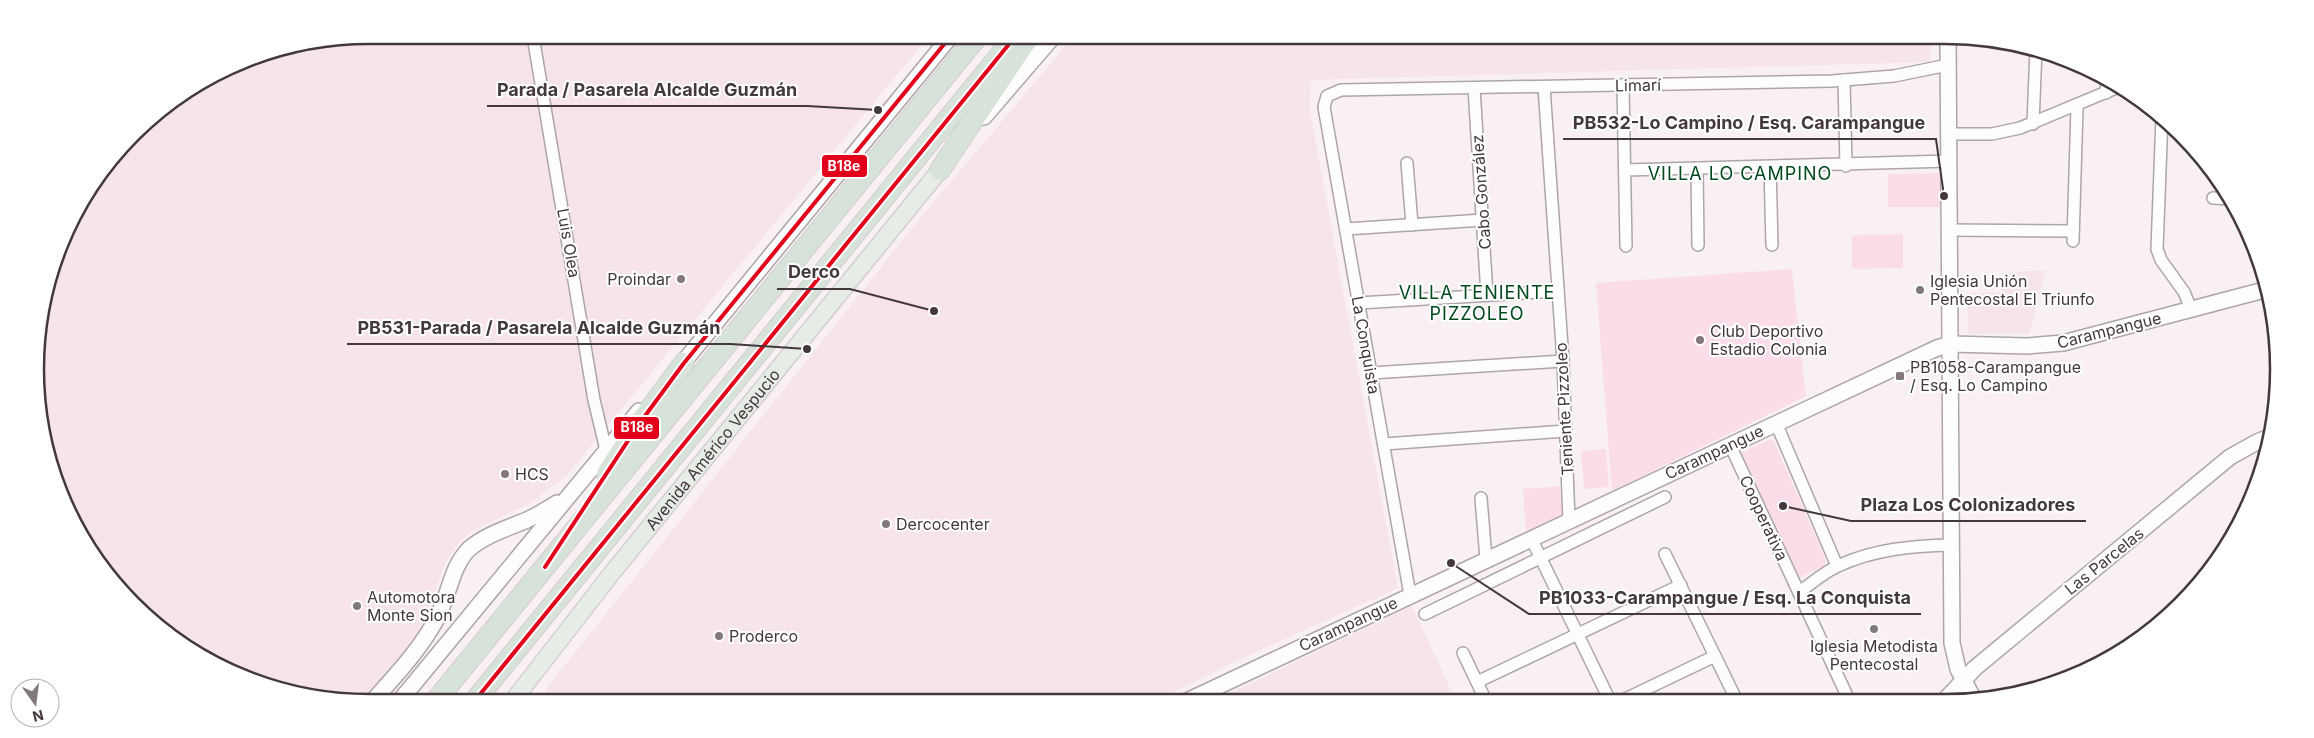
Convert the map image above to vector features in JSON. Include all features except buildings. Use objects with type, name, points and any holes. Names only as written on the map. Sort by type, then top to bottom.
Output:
[{"type":"highway","points":[[441,694],[971,44]]},
{"type":"highway","points":[[480,694],[1009,44]]},
{"type":"highway","points":[[940,170],[1024,44]]},
{"type":"highway","points":[[556,552],[639,424],[684,363]]},
{"type":"main road","name":"Avenida Américo Vespucio","points":[[517,694],[940,170]]},
{"type":"main road","points":[[528,694],[529,678]]},
{"type":"street","name":"Luis Olea","points":[[534,44],[594,400],[606,450]]},
{"type":"street","points":[[405,694],[567,496],[684,363],[944,44]]},
{"type":"street","name":"Avenida Américo Vespucio","points":[[940,170],[1047,44]]},
{"type":"street","points":[[1948,44],[1952,643],[1962,680],[1970,693]]},
{"type":"street","points":[[2033,124],[2036,57]]},
{"type":"street","name":"Limarí","points":[[1327,96],[1341,90],[1623,86],[1844,80],[1905,74],[1948,65]]},
{"type":"street","points":[[1844,80],[1846,166]]},
{"type":"street","points":[[1623,86],[1626,246]]},
{"type":"street","points":[[2106,86],[2106,93]]},
{"type":"street","name":"Teniente Pizzoleo","points":[[1544,87],[1563,362],[1569,521]]},
{"type":"street","name":"Cabo González","points":[[1474,88],[1488,295]]},
{"type":"street","points":[[1949,134],[1992,134],[2033,124],[2112,90]]},
{"type":"street","name":"La Conquista","points":[[1327,96],[1324,108],[1410,595]]},
{"type":"street","points":[[1949,230],[2073,236],[2077,106]]},
{"type":"street","points":[[2162,126],[2157,249],[2161,260],[2184,292],[2191,309]]},
{"type":"street","points":[[1624,170],[1949,162]]},
{"type":"street","points":[[1407,163],[1412,225]]},
{"type":"street","points":[[1770,167],[1772,245]]},
{"type":"street","points":[[1697,168],[1698,245]]},
{"type":"street","points":[[2213,198],[2222,198]]},
{"type":"street","points":[[1346,229],[1482,220]]},
{"type":"street","points":[[1359,303],[1558,291]]},
{"type":"street","name":"Carampangue","points":[[1202,694],[1925,353],[1951,344],[2050,345],[2260,291]]},
{"type":"street","points":[[1371,373],[1563,362]]},
{"type":"street","points":[[1776,423],[1837,566]]},
{"type":"street","points":[[1384,444],[1566,431]]},
{"type":"street","name":"Las Parcelas","points":[[1950,694],[1962,680],[2230,457],[2262,440]]},
{"type":"street","name":"Cooperativa","points":[[1730,445],[1846,694]]},
{"type":"street","points":[[379,694],[433,626],[442,608],[457,566],[467,552],[485,539],[530,518],[567,496]]},
{"type":"street","name":"Carampangue","points":[[1425,614],[1665,497]]},
{"type":"street","points":[[1482,498],[1486,560]]},
{"type":"street","points":[[1531,538],[1607,694]]},
{"type":"street","points":[[1799,592],[1837,566],[1875,552],[1911,546],[1952,545]]},
{"type":"street","points":[[1665,554],[1734,694]]},
{"type":"street","points":[[1477,682],[1681,586]]},
{"type":"street","points":[[1463,652],[1483,694]]},
{"type":"street","points":[[1638,694],[1715,656]]},
{"type":"shaded area","points":[[348,44],[922,44],[567,475],[531,503],[470,532],[455,547],[443,568],[430,608],[416,637],[369,694],[348,694],[306,688],[264,677],[206,651],[155,614],[124,583],[87,532],[61,474],[50,432],[44,390],[44,348],[55,285],[61,264],[77,225],[99,188],[124,155],[171,111],[206,87],[225,77],[264,61],[285,55]]},
{"type":"shaded area","points":[[1067,44],[1930,44],[1930,62],[1311,80],[1310,111],[1398,588],[1243,658],[1170,694],[547,694],[547,688],[916,223]]},
{"type":"shaded area","points":[[1940,173],[1940,207],[1888,207],[1888,174]]},
{"type":"shaded area","points":[[1903,234],[1903,268],[1852,269],[1852,235]]},
{"type":"shaded area","name":"Club Deportivo Estadio Colonia","points":[[1792,269],[1806,396],[1612,491],[1596,283]]},
{"type":"shaded area","points":[[2046,270],[2029,334],[1968,334],[1967,293],[2002,292],[2003,273]]},
{"type":"shaded area","points":[[1771,439],[1826,560],[1825,565],[1799,578],[1796,576],[1740,453]]},
{"type":"shaded area","points":[[1606,449],[1609,487],[1584,489],[1581,451]]},
{"type":"shaded area","points":[[1560,486],[1562,515],[1526,531],[1523,489]]},
{"type":"shaded area","points":[[1412,606],[1453,694],[1228,694]]},
{"type":"transit line","name":"B18e","points":[[545,567],[639,424],[684,363],[944,44]]},
{"type":"transit line","name":"B18e","points":[[480,694],[1009,44]]},
{"type":"place","name":"Parada / Pasarela Alcalde Guzmán","points":[[878,110]]},
{"type":"place","name":"PB532-Lo Campino / Esq. Carampangue","points":[[1944,196]]},
{"type":"place","name":"Proindar","points":[[681,279]]},
{"type":"place","name":"Iglesia Unión Pentecostal El Triunfo","points":[[1920,290]]},
{"type":"place","name":"Derco","points":[[934,311]]},
{"type":"place","name":"Club Deportivo Estadio Colonia","points":[[1700,340]]},
{"type":"place","name":"PB531-Parada / Pasarela Alcalde Guzmán","points":[[807,349]]},
{"type":"place","name":"PB1058-Carampangue / Esq. Lo Campino","points":[[1900,376]]},
{"type":"place","name":"HCS","points":[[505,474]]},
{"type":"place","name":"Plaza Los Colonizadores","points":[[1783,506]]},
{"type":"place","name":"Dercocenter","points":[[886,524]]},
{"type":"place","name":"PB1033-Carampangue / Esq. La Conquista","points":[[1451,563]]},
{"type":"place","name":"Automotora Monte Sion","points":[[357,606]]},
{"type":"place","name":"Iglesia Metodista Pentecostal","points":[[1874,629]]},
{"type":"place","name":"Proderco","points":[[719,636]]},
{"type":"district","name":"VILLA LO CAMPINO","points":[[1740,173]]},
{"type":"district","name":"VILLA TENIENTE PIZZOLEO","points":[[1477,302]]}]
